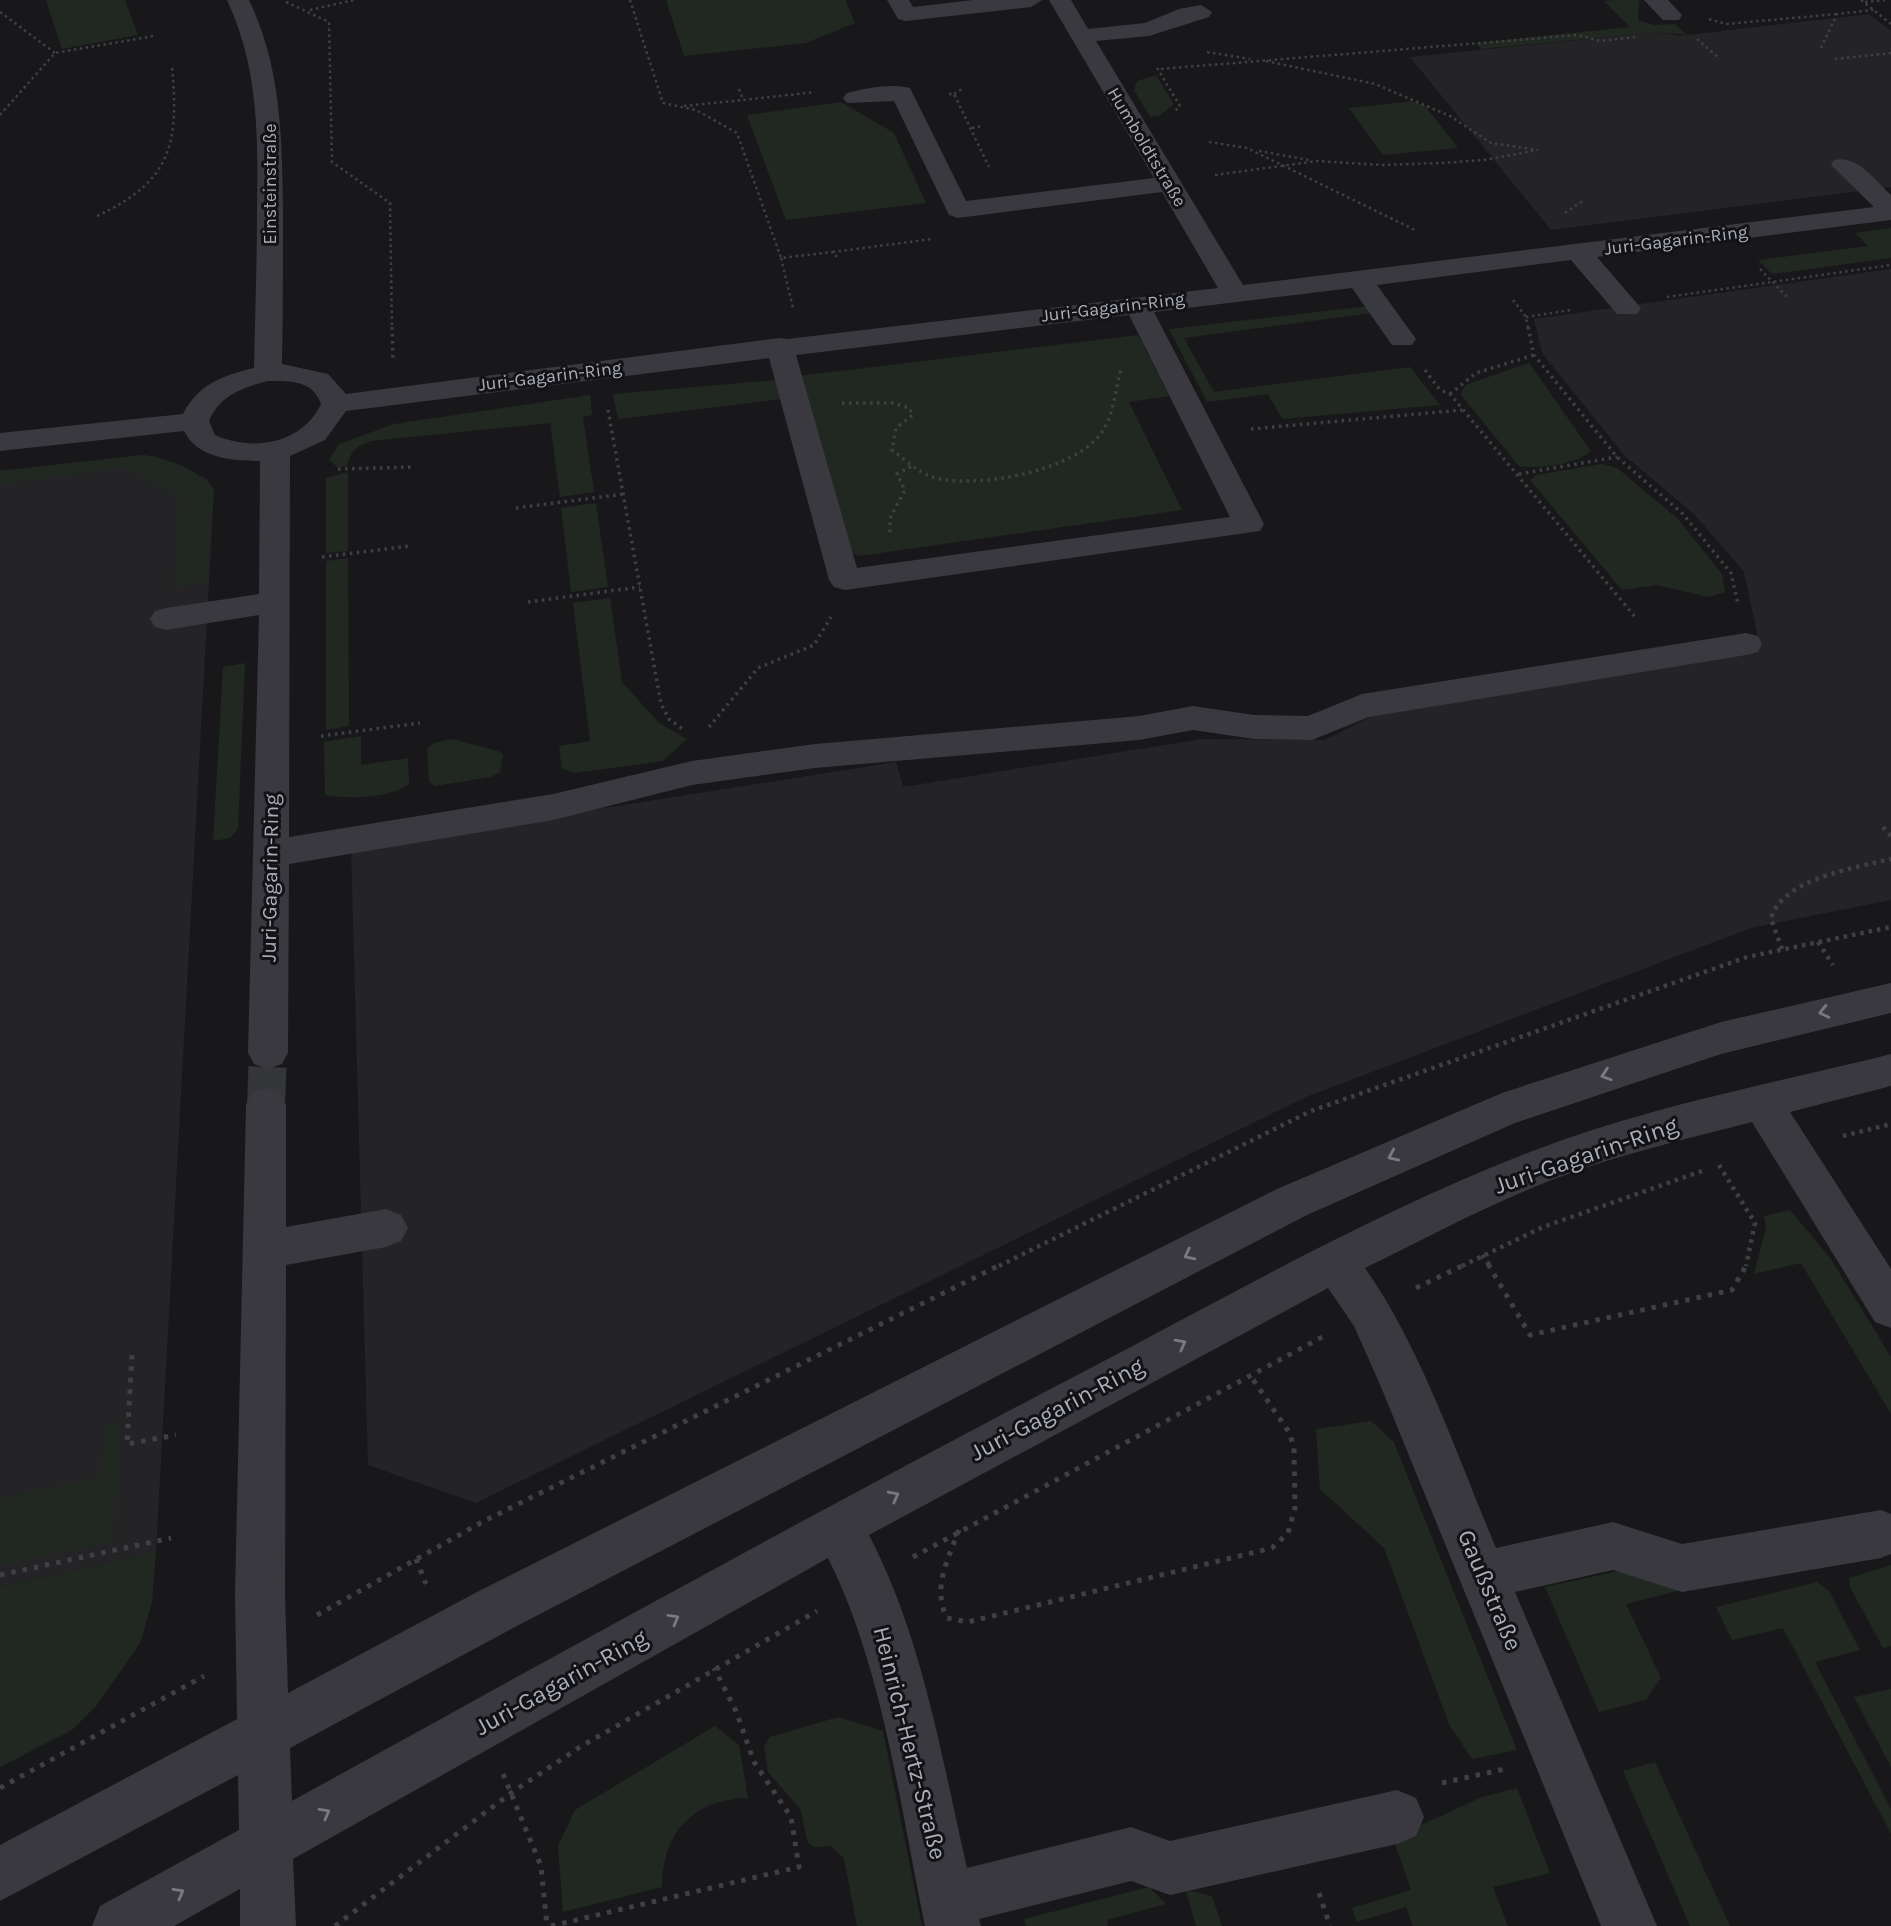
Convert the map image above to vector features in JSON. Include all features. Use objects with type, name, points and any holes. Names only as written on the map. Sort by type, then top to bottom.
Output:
[{"type":"street","name":"Einsteinstraße","points":[[238,0],[247,17],[264,68],[270,111],[268,373]]},
{"type":"street","points":[[898,0],[905,13],[1031,0]]},
{"type":"street","name":"Humboldtstraße","points":[[1060,0],[1235,293]]},
{"type":"street","points":[[1081,36],[1149,29],[1187,14],[1201,12]]},
{"type":"street","points":[[855,98],[902,93],[958,210],[1169,184]]},
{"type":"street","points":[[1843,165],[1891,210]]},
{"type":"street","name":"Juri-Gagarin-Ring","points":[[335,404],[780,346],[1486,264],[1891,210]]},
{"type":"street","points":[[1578,252],[1624,306]]},
{"type":"street","points":[[1359,279],[1402,339]]},
{"type":"street","points":[[780,346],[845,580],[1249,524],[1137,304]]},
{"type":"street","points":[[268,373],[292,373],[318,380],[332,392],[335,404],[332,415],[316,432],[275,450],[247,453],[212,445],[197,432],[194,421],[201,404],[214,392],[236,381],[268,373]]},
{"type":"street","points":[[0,442],[194,421]]},
{"type":"street","name":"Juri-Gagarin-Ring","points":[[268,1054],[275,450]]},
{"type":"street","points":[[166,620],[275,602]]},
{"type":"street","points":[[271,854],[553,807],[692,773],[815,756],[1139,728],[1193,718],[1254,727],[1312,728],[1362,706],[1746,644]]},
{"type":"street","points":[[0,1874],[486,1614],[1292,1202],[1502,1110],[1721,1038],[1891,998]]},
{"type":"street","name":"Juri-Gagarin-Ring","points":[[120,1926],[838,1526],[1335,1262],[1452,1204],[1546,1164],[1639,1133],[1891,1070]]},
{"type":"street","points":[[1761,1102],[1891,1308]]},
{"type":"street","points":[[266,1105],[260,1432],[268,1926]]},
{"type":"street","points":[[264,1250],[386,1228]]},
{"type":"street","name":"Gaußstraße","points":[[1335,1262],[1370,1312],[1484,1575],[1629,1926]]},
{"type":"street","name":"Heinrich-Hertz-Straße","points":[[838,1526],[867,1583],[895,1662],[950,1913]]},
{"type":"street","points":[[1484,1575],[1613,1546],[1682,1568],[1881,1534]]},
{"type":"street","points":[[950,1913],[1131,1854],[1170,1868],[1396,1817]]},
{"type":"path","points":[[285,0],[293,8],[309,11],[329,22],[332,162],[390,203],[393,356]]},
{"type":"path","points":[[309,11],[354,0]]},
{"type":"path","points":[[630,0],[663,103],[696,110],[737,133],[781,258],[793,309]]},
{"type":"path","points":[[1863,1],[1885,0]]},
{"type":"path","points":[[1863,1],[1891,24]]},
{"type":"path","points":[[1663,7],[1726,24],[1873,10]]},
{"type":"path","points":[[0,12],[55,53]]},
{"type":"path","points":[[1821,48],[1837,14]]},
{"type":"path","points":[[1103,75],[1578,35],[1600,41],[1646,36]]},
{"type":"path","points":[[0,115],[55,53],[154,36]]},
{"type":"path","points":[[1687,38],[1696,37]]},
{"type":"path","points":[[1204,52],[1375,83],[1450,116],[1492,143],[1538,150],[1484,160],[1382,165],[1317,161],[1209,142]]},
{"type":"path","points":[[1835,59],[1891,53]]},
{"type":"path","points":[[97,216],[140,193],[161,171],[171,145],[177,110],[172,66]]},
{"type":"path","points":[[739,89],[743,100]]},
{"type":"path","points":[[943,95],[954,94],[962,89]]},
{"type":"path","points":[[680,107],[818,92]]},
{"type":"path","points":[[954,94],[992,173]]},
{"type":"path","points":[[1247,148],[1426,236]]},
{"type":"path","points":[[1169,184],[1317,161]]},
{"type":"path","points":[[781,258],[833,251]]},
{"type":"path","points":[[1486,264],[1526,317],[1534,355],[1617,457],[1683,514],[1731,573],[1746,644]]},
{"type":"path","points":[[1526,317],[1624,306],[1891,265]]},
{"type":"path","points":[[1402,339],[1440,390],[1450,394],[1667,657]]},
{"type":"path","points":[[1450,394],[1459,382],[1516,358],[1534,355]]},
{"type":"path","points":[[796,403],[893,403],[909,408],[913,415],[903,419],[892,433],[892,450],[931,477],[968,481],[1049,468],[1080,454],[1101,433],[1122,368]]},
{"type":"path","points":[[607,401],[661,704],[669,719],[700,737]]},
{"type":"path","points":[[1203,435],[1463,410]]},
{"type":"path","points":[[1518,474],[1617,457]]},
{"type":"path","points":[[889,574],[890,518],[905,490],[897,474],[915,464]]},
{"type":"path","points":[[336,470],[414,467]]},
{"type":"path","points":[[516,508],[624,494]]},
{"type":"path","points":[[322,557],[410,546]]},
{"type":"path","points":[[692,773],[700,737],[758,668],[814,645],[839,604],[845,580]]},
{"type":"path","points":[[528,602],[640,587]]},
{"type":"path","points":[[321,736],[420,723]]},
{"type":"path","points":[[1883,827],[1891,836]]},
{"type":"path","points":[[1782,949],[1773,930],[1771,916],[1778,899],[1794,887],[1891,859]]},
{"type":"path","points":[[0,1788],[484,1521],[1311,1111],[1747,957],[1891,926]]},
{"type":"path","points":[[335,1926],[510,1793],[714,1668],[959,1530],[1370,1312],[1543,1227],[1719,1165],[1891,1125]]},
{"type":"path","points":[[1482,1255],[1504,1286],[1530,1335],[1732,1290],[1750,1259],[1755,1223],[1719,1165]]},
{"type":"path","points":[[132,1355],[128,1444],[176,1435]]},
{"type":"path","points":[[959,1530],[939,1588],[941,1610],[947,1618],[968,1622],[1272,1548],[1287,1533],[1295,1508],[1294,1448],[1289,1432],[1250,1375]]},
{"type":"path","points":[[0,1575],[171,1538]]},
{"type":"path","points":[[510,1793],[541,1866],[549,1926],[799,1867],[792,1817],[754,1762],[736,1711],[714,1668]]},
{"type":"path","points":[[1396,1817],[1420,1788],[1559,1757]]},
{"type":"shaded area","points":[[46,0],[125,0],[138,35],[62,49]]},
{"type":"shaded area","points":[[666,0],[845,0],[855,23],[806,43],[684,56]]},
{"type":"shaded area","points":[[1639,0],[1638,20],[1655,25],[1675,24],[1687,35],[1659,32],[1481,49],[1476,43],[1630,27],[1604,1]]},
{"type":"shaded area","points":[[1869,14],[1891,31],[1891,187],[1551,230],[1410,57],[1659,32],[1679,36]]},
{"type":"shaded area","points":[[1156,75],[1174,104],[1159,116],[1150,117],[1134,90],[1137,81]]},
{"type":"shaded area","points":[[1413,101],[1425,106],[1458,148],[1383,155],[1349,108]]},
{"type":"shaded area","points":[[841,102],[894,133],[926,203],[786,220],[747,115]]},
{"type":"shaded area","points":[[1891,228],[1891,258],[1772,274],[1758,260],[1868,246],[1855,233]]},
{"type":"shaded area","points":[[1891,269],[1891,900],[1751,928],[1306,1097],[476,1503],[368,1465],[351,848],[896,762],[903,787],[1202,739],[1325,740],[1374,715],[1760,648],[1744,572],[1694,514],[1624,455],[1542,353],[1534,319]]},
{"type":"shaded area","points":[[1369,306],[1373,313],[1184,338],[1214,392],[1410,367],[1440,405],[1282,419],[1268,394],[1207,402],[1169,329]]},
{"type":"shaded area","points":[[1138,335],[1169,396],[1129,402],[1182,510],[859,556],[846,550],[798,376]]},
{"type":"shaded area","points":[[1529,363],[1591,451],[1584,456],[1557,465],[1519,466],[1461,395],[1465,385]]},
{"type":"shaded area","points":[[777,380],[782,399],[618,419],[613,394]]},
{"type":"shaded area","points":[[590,395],[592,415],[583,417],[594,492],[560,497],[550,423],[371,441],[355,450],[347,466],[337,467],[329,460],[339,444],[394,424]]},
{"type":"shaded area","points":[[143,455],[157,457],[207,479],[214,491],[156,1551],[152,1602],[140,1643],[139,1555],[0,1587],[0,471]]},
{"type":"shaded area","points":[[143,455],[183,466],[201,477],[214,491],[206,582],[174,588],[179,497],[124,467],[0,485],[0,471]]},
{"type":"shaded area","points":[[1602,464],[1617,468],[1678,519],[1722,574],[1725,592],[1709,597],[1656,585],[1622,590],[1530,480],[1536,475]]},
{"type":"shaded area","points":[[348,472],[348,551],[326,553],[326,478]]},
{"type":"shaded area","points":[[596,503],[608,587],[571,592],[561,508]]},
{"type":"shaded area","points":[[348,558],[349,726],[326,730],[326,561]]},
{"type":"shaded area","points":[[610,598],[622,682],[659,723],[687,739],[663,761],[575,773],[562,769],[559,746],[590,741],[573,603]]},
{"type":"shaded area","points":[[245,663],[238,829],[230,838],[213,841],[223,667]]},
{"type":"shaded area","points":[[361,736],[361,765],[408,758],[409,784],[390,793],[368,797],[325,795],[324,742]]},
{"type":"shaded area","points":[[452,739],[498,751],[503,755],[500,772],[491,777],[435,786],[429,782],[427,749],[434,743]]},
{"type":"shaded area","points":[[1790,1210],[1831,1259],[1891,1357],[1891,1414],[1801,1263],[1754,1274],[1766,1227],[1764,1216]]},
{"type":"shaded area","points":[[1371,1421],[1394,1442],[1517,1750],[1472,1759],[1449,1724],[1384,1548],[1320,1489],[1316,1429]]},
{"type":"shaded area","points":[[121,1422],[113,1541],[0,1566],[0,1499],[100,1476],[104,1425]]},
{"type":"shaded area","points":[[156,1551],[152,1602],[140,1643],[97,1705],[72,1730],[0,1767],[0,1587]]},
{"type":"shaded area","points":[[1891,1565],[1891,1646],[1883,1648],[1850,1587],[1849,1578]]},
{"type":"shaded area","points":[[1623,1570],[1681,1590],[1626,1604],[1661,1678],[1646,1700],[1599,1712],[1545,1587]]},
{"type":"shaded area","points":[[1817,1582],[1829,1591],[1860,1650],[1815,1662],[1891,1809],[1891,1834],[1783,1628],[1732,1640],[1716,1607]]},
{"type":"shaded area","points":[[1891,1689],[1891,1767],[1854,1697]]},
{"type":"shaded area","points":[[838,1717],[883,1731],[922,1926],[857,1926],[844,1859],[831,1846],[814,1847],[807,1841],[801,1810],[768,1772],[764,1747],[770,1737]]},
{"type":"shaded area","points":[[715,1726],[739,1745],[748,1798],[711,1805],[684,1823],[668,1850],[662,1887],[563,1912],[558,1846],[575,1810]]},
{"type":"shaded area","points":[[1655,1762],[1730,1926],[1690,1926],[1623,1771]]},
{"type":"shaded area","points":[[1517,1788],[1550,1873],[1493,1887],[1508,1926],[1413,1926],[1406,1907],[1357,1922],[1352,1908],[1411,1890],[1393,1838],[1482,1797]]},
{"type":"shaded area","points":[[1149,1887],[1166,1904],[1107,1920],[1108,1926],[1026,1926],[1024,1919]]},
{"type":"shaded area","points":[[1186,1890],[1212,1896],[1222,1926],[1196,1926]]},
{"type":"tunnel","points":[[266,1105],[268,1053]]}]
